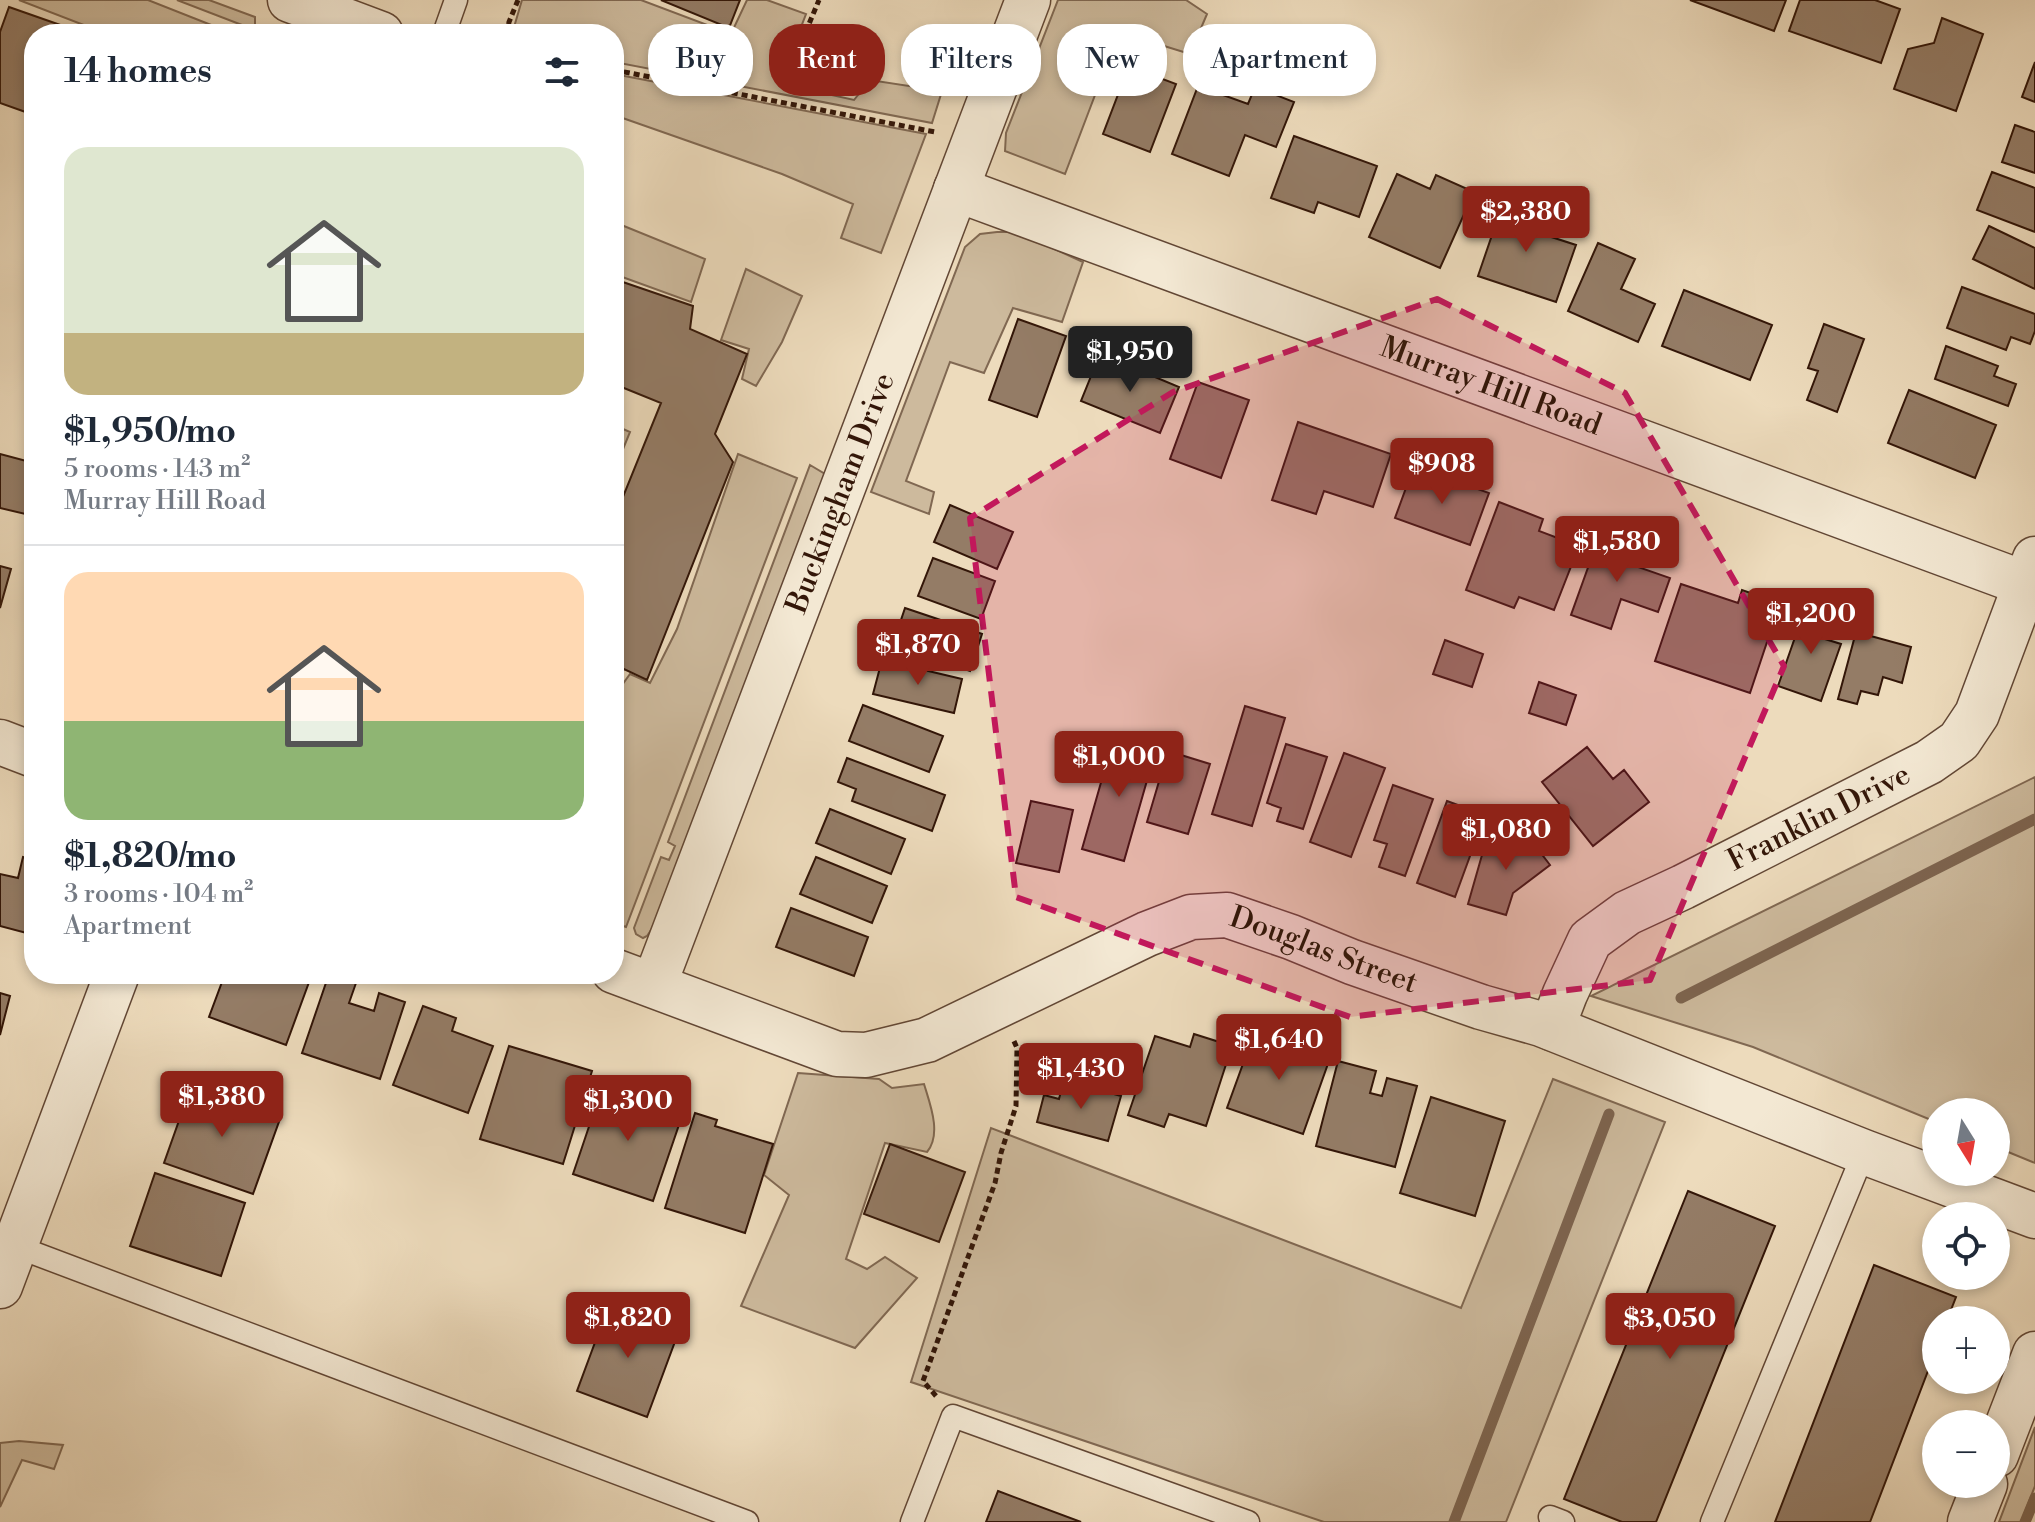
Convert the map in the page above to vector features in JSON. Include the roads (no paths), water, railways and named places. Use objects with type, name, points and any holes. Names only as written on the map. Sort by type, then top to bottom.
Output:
[{"type":"street","points":[[290,0],[354,24]]},
{"type":"street","name":"Buckingham Drive","points":[[654,985],[1028,0]]},
{"type":"street","name":"Murray Hill Road","points":[[956,189],[2030,572]]},
{"type":"street","name":"Franklin Drive","points":[[1552,1028],[1590,940],[1627,913],[1929,762],[1959,741],[1977,714],[2030,572]]},
{"type":"street","points":[[0,742],[24,751]]},
{"type":"street","name":"Douglas Street","points":[[624,974],[837,1054],[866,1055],[927,1040],[1191,917],[1227,915],[1481,1007],[1552,1028],[2035,1216]]},
{"type":"street","points":[[5,1267],[113,984]]},
{"type":"street","points":[[2010,1419],[2035,1354]]},
{"type":"street","points":[[1970,1522],[1979,1498]]},
{"type":"lane","points":[[448,24],[456,0]]},
{"type":"lane","points":[[1712,1522],[1864,1152]]},
{"type":"lane","points":[[5,1267],[747,1522]]},
{"type":"lane","points":[[912,1522],[953,1416],[1248,1522]]},
{"type":"waterway","points":[[1681,998],[2035,819]]},
{"type":"waterway","points":[[1454,1522],[1609,1114]]},
{"type":"waterway","points":[[2025,1522],[2035,1498]]}]
